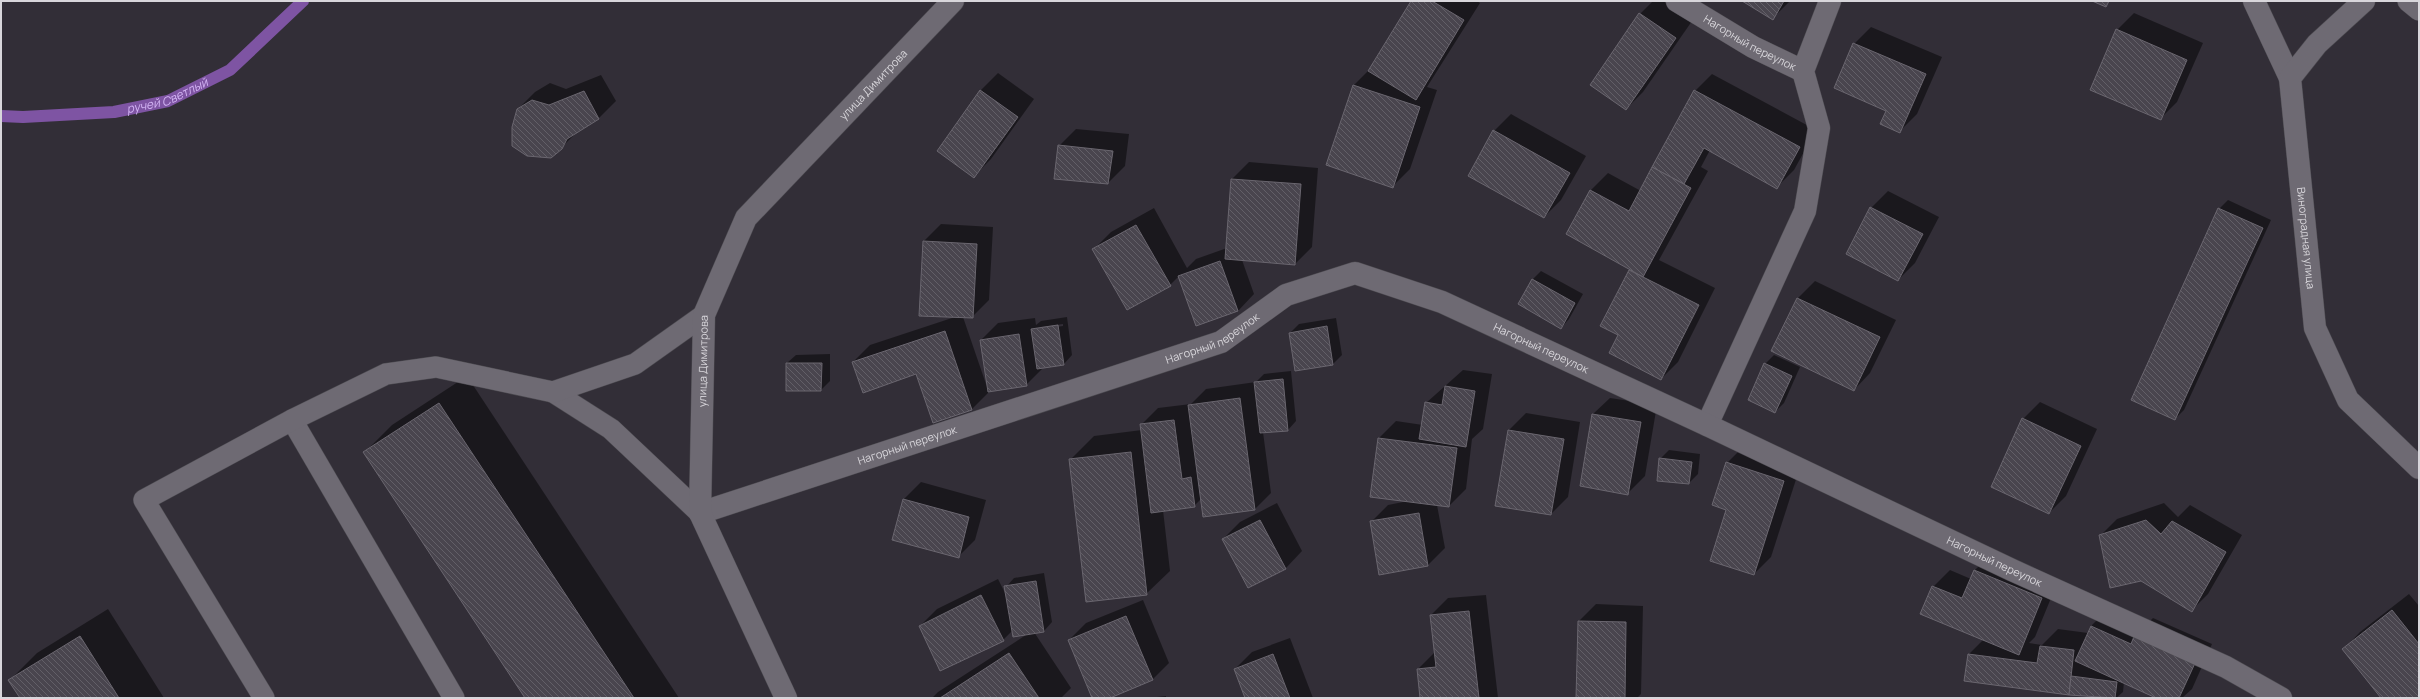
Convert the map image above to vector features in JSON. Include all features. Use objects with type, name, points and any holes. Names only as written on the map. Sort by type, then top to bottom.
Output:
[{"type":"street","name":"улица Димитрова","points":[[786,698],[700,513],[704,315],[746,218],[953,1]]},
{"type":"street","name":"Нагорный переулок","points":[[1677,1],[1753,47],[1803,71]]},
{"type":"street","name":"Нагорный переулок","points":[[1707,425],[1805,211],[1819,128],[1803,71],[1830,1]]},
{"type":"street","name":"Виноградная улица","points":[[2254,1],[2290,78],[2315,328],[2348,400],[2419,468]]},
{"type":"street","points":[[2290,78],[2317,44],[2364,1]]},
{"type":"street","name":"Нагорный переулок","points":[[700,513],[1221,342],[1286,295],[1355,273],[1442,302],[1707,425],[2012,570],[2226,667],[2281,698]]},
{"type":"lane","points":[[2408,1],[2419,10]]},
{"type":"lane","points":[[553,392],[635,364],[704,315]]},
{"type":"lane","points":[[264,698],[144,500],[292,420],[386,374],[436,367],[553,392],[611,429],[700,513]]},
{"type":"lane","points":[[292,420],[454,698]]},
{"type":"building","points":[[1411,1],[1432,1],[1464,20],[1416,100],[1368,71]]},
{"type":"building","points":[[1742,1],[1784,1],[1773,20]]},
{"type":"building","points":[[2092,1],[2109,1],[2106,7]]},
{"type":"building","points":[[1639,13],[1676,38],[1626,110],[1590,85]]},
{"type":"building","points":[[2116,29],[2187,60],[2161,120],[2090,90]]},
{"type":"building","points":[[1853,43],[1926,74],[1900,133],[1880,124],[1886,111],[1834,88]]},
{"type":"building","points":[[1353,85],[1420,107],[1393,188],[1326,165]]},
{"type":"building","points":[[980,90],[1018,117],[974,178],[937,151]]},
{"type":"building","points":[[1694,90],[1800,147],[1777,189],[1704,148],[1684,184],[1652,167]]},
{"type":"building","points":[[584,91],[599,119],[567,139],[562,149],[551,158],[527,156],[512,146],[512,127],[517,109],[532,100],[549,105]]},
{"type":"building","points":[[1493,130],[1570,173],[1544,218],[1468,176]]},
{"type":"building","points":[[1058,145],[1113,151],[1108,184],[1054,179]]},
{"type":"building","points":[[1652,167],[1691,188],[1643,277],[1566,234],[1590,190],[1629,211]]},
{"type":"building","points":[[1231,179],[1301,184],[1295,265],[1225,259]]},
{"type":"building","points":[[1870,207],[1923,234],[1898,281],[1846,254]]},
{"type":"building","points":[[2218,208],[2263,228],[2175,420],[2131,400]]},
{"type":"building","points":[[1136,225],[1171,286],[1127,310],[1092,249]]},
{"type":"building","points":[[923,241],[977,244],[973,318],[919,316]]},
{"type":"building","points":[[1220,261],[1238,311],[1196,326],[1178,276]]},
{"type":"building","points":[[1629,270],[1699,305],[1661,380],[1609,353],[1618,335],[1600,326]]},
{"type":"building","points":[[1532,279],[1575,303],[1561,329],[1518,304]]},
{"type":"building","points":[[1797,298],[1880,337],[1854,391],[1771,351]]},
{"type":"building","points":[[1058,325],[1064,365],[1037,369],[1031,329]]},
{"type":"building","points":[[1327,326],[1333,365],[1295,371],[1289,333]]},
{"type":"building","points":[[945,331],[972,410],[933,423],[916,374],[863,393],[852,362]]},
{"type":"building","points":[[1019,334],[1027,386],[988,392],[980,340]]},
{"type":"building","points":[[786,363],[822,363],[821,391],[786,391]]},
{"type":"building","points":[[1764,363],[1792,376],[1775,413],[1748,400]]},
{"type":"building","points":[[1283,379],[1288,431],[1260,433],[1254,382]]},
{"type":"building","points":[[1445,386],[1475,391],[1466,447],[1419,439],[1425,402],[1442,405]]},
{"type":"building","points":[[1240,398],[1255,510],[1203,517],[1188,405]]},
{"type":"building","points":[[439,403],[634,698],[525,698],[363,452]]},
{"type":"building","points":[[1592,414],[1641,422],[1628,495],[1580,486]]},
{"type":"building","points":[[2022,418],[2081,446],[2049,514],[1991,487]]},
{"type":"building","points":[[1174,420],[1182,479],[1191,477],[1195,507],[1151,513],[1140,424]]},
{"type":"building","points":[[1508,430],[1564,439],[1551,515],[1495,506]]},
{"type":"building","points":[[1378,438],[1457,448],[1449,507],[1370,497]]},
{"type":"building","points":[[1131,452],[1147,595],[1086,602],[1069,459]]},
{"type":"building","points":[[1659,458],[1692,462],[1689,484],[1657,481]]},
{"type":"building","points":[[1726,462],[1784,481],[1754,575],[1710,561],[1726,510],[1712,505]]},
{"type":"building","points":[[903,499],[969,517],[959,558],[892,540]]},
{"type":"building","points":[[1419,513],[1428,566],[1379,575],[1370,521]]},
{"type":"building","points":[[1260,520],[1286,569],[1248,588],[1222,539]]},
{"type":"building","points":[[2146,520],[2161,534],[2172,521],[2226,552],[2192,612],[2141,581],[2110,588],[2099,535]]},
{"type":"building","points":[[1974,570],[2042,598],[2019,655],[1920,614],[1932,586],[1962,598]]},
{"type":"building","points":[[1036,581],[1044,632],[1013,637],[1004,586]]},
{"type":"building","points":[[981,595],[1004,641],[940,671],[919,626]]},
{"type":"building","points":[[2392,610],[2419,644],[2419,698],[2381,698],[2342,649]]},
{"type":"building","points":[[1469,611],[1479,698],[1420,698],[1417,669],[1436,667],[1430,615]]},
{"type":"building","points":[[1126,616],[1153,680],[1110,698],[1092,698],[1068,640]]},
{"type":"building","points":[[1578,621],[1626,622],[1625,698],[1576,698]]},
{"type":"building","points":[[2091,626],[2131,644],[2135,634],[2196,661],[2179,698],[2156,698],[2075,661]]},
{"type":"building","points":[[80,636],[119,698],[20,698],[8,680]]},
{"type":"building","points":[[2040,646],[2074,650],[2069,695],[1964,681],[1968,654],[2037,663]]},
{"type":"building","points":[[1009,653],[1039,698],[940,698]]},
{"type":"building","points":[[1273,654],[1290,698],[1245,698],[1234,669]]},
{"type":"building","points":[[2071,676],[2117,682],[2115,698],[2069,695]]},
{"type":"waterway","name":"ручей Светлый","points":[[1,116],[23,117],[114,112],[168,101],[230,70],[303,1]]}]
